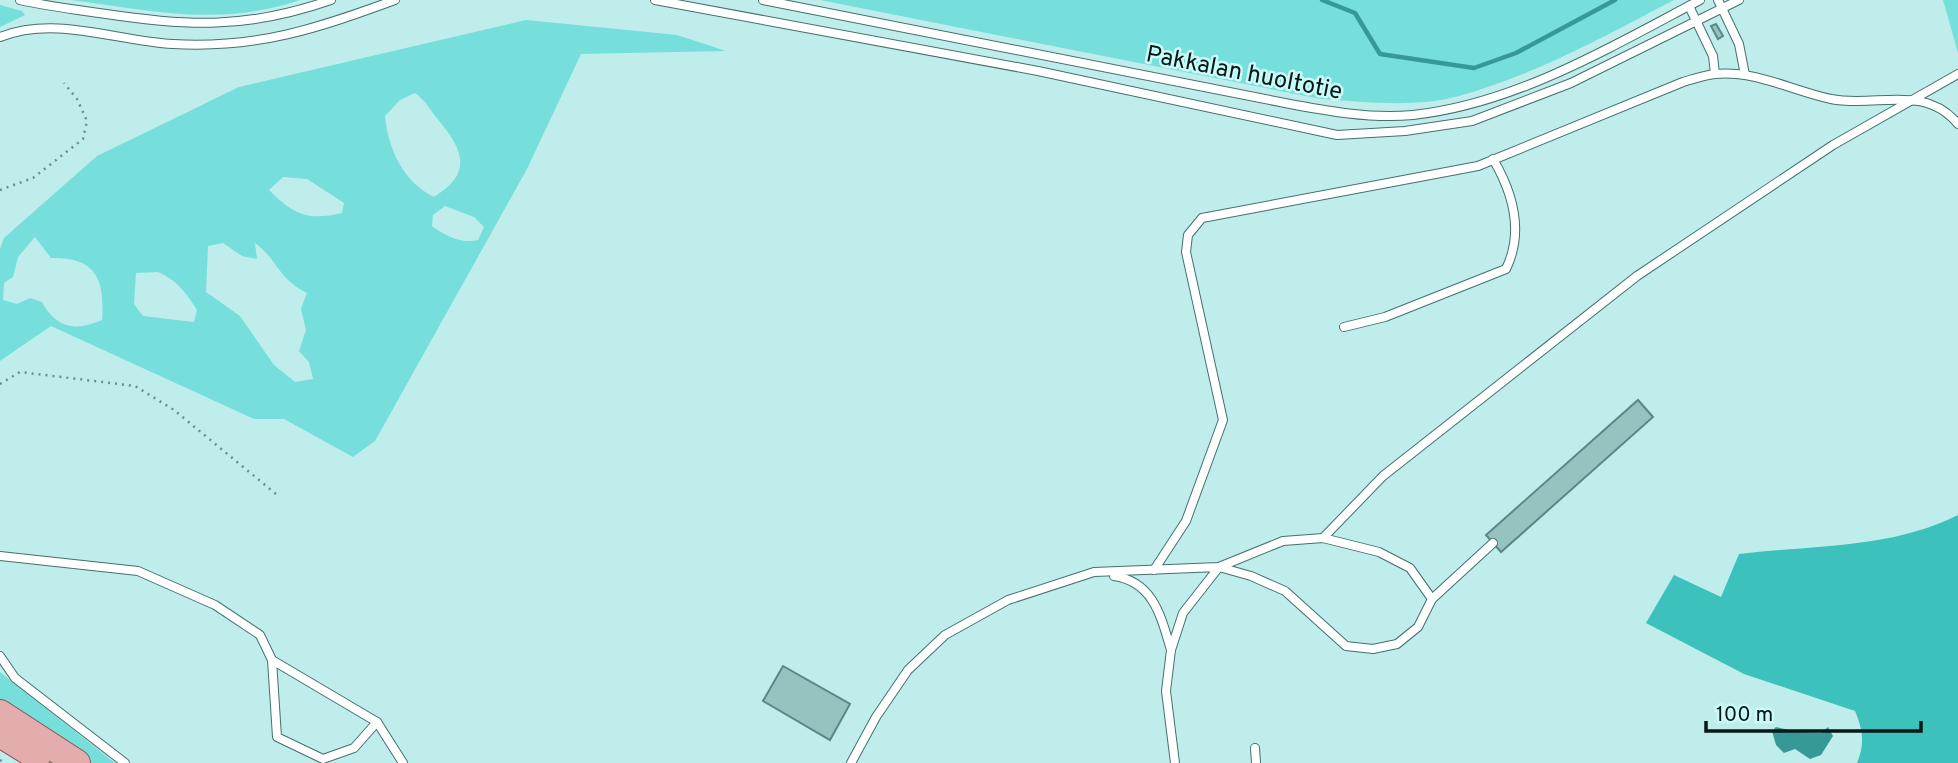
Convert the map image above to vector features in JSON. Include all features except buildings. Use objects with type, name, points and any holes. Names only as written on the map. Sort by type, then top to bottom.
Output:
[{"type":"main road","points":[[0,713],[77,763]]},
{"type":"main road","points":[[0,734],[47,763]]},
{"type":"lane","points":[[20,0],[155,21],[211,25],[266,19],[331,0]]},
{"type":"lane","points":[[0,37],[21,29],[53,27],[173,44],[271,40],[317,28],[395,0]]},
{"type":"lane","points":[[655,0],[1038,71],[1337,135],[1405,131],[1472,121],[1571,83],[1739,0]]},
{"type":"lane","name":"Pakkalan huoltotie","points":[[763,0],[1285,103],[1343,113],[1394,116],[1462,105],[1532,82],[1700,0]]},
{"type":"lane","points":[[1718,0],[1739,44],[1745,75]]},
{"type":"lane","points":[[1689,6],[1713,56],[1715,74]]},
{"type":"lane","points":[[1154,570],[1186,521],[1223,420],[1186,252],[1188,235],[1202,218],[1341,194],[1478,166],[1683,82],[1715,74],[1745,75],[1833,100],[1916,98],[1948,113],[1958,124]]},
{"type":"lane","points":[[1323,538],[1383,476],[1637,276],[1833,145],[1958,74]]},
{"type":"lane","points":[[1344,327],[1385,317],[1506,268],[1515,250],[1515,223],[1509,187],[1493,159]]},
{"type":"lane","points":[[1175,763],[1166,691],[1171,650],[1183,613],[1219,568],[1283,541],[1323,538],[1379,552],[1410,568],[1432,599]]},
{"type":"lane","points":[[851,763],[876,717],[908,670],[945,635],[1008,600],[1094,572],[1219,568],[1251,576],[1285,591],[1346,646],[1373,649],[1397,644],[1418,627],[1432,599],[1493,543]]},
{"type":"lane","points":[[0,556],[138,571],[215,605],[260,635],[272,660],[277,737],[323,759],[354,748],[377,722]]},
{"type":"lane","points":[[1094,572],[1127,578],[1148,592],[1159,610],[1171,650]]},
{"type":"lane","points":[[0,656],[15,678],[125,763]]},
{"type":"lane","points":[[272,660],[377,722],[403,763]]},
{"type":"lane","points":[[1255,748],[1256,763]]},
{"type":"path","points":[[0,190],[33,178],[83,139],[87,121],[77,99],[64,83]]},
{"type":"path","points":[[0,384],[20,372],[135,386],[174,410],[276,494]]},
{"type":"path","points":[[0,760],[5,763]]},
{"type":"shaded area","points":[[72,0],[300,0],[271,8],[214,15],[158,12]]},
{"type":"shaded area","points":[[820,0],[1674,0],[1569,54],[1515,77],[1442,100],[1390,103],[1321,99]]},
{"type":"shaded area","points":[[1943,0],[1958,0],[1958,53]]},
{"type":"shaded area","points":[[0,5],[22,11],[25,15],[0,27]]},
{"type":"shaded area","points":[[526,20],[677,35],[726,51],[581,54],[527,169],[375,441],[353,457],[284,419],[254,419],[51,326],[0,361],[0,249],[4,238],[97,156],[239,87]],"holes":[[[415,93],[427,104],[458,149],[460,169],[447,188],[434,197],[414,183],[394,152],[385,116],[400,100]],[[283,177],[307,179],[344,203],[342,213],[320,216],[302,214],[286,205],[269,190]],[[445,206],[474,217],[484,227],[478,240],[465,241],[448,236],[432,226],[433,215]],[[35,237],[51,258],[66,259],[88,266],[99,282],[102,293],[102,320],[83,326],[67,325],[53,317],[42,302],[30,298],[17,304],[3,300],[4,283],[13,277],[18,257]],[[223,243],[242,256],[257,259],[255,243],[290,281],[307,293],[301,309],[306,330],[299,351],[309,362],[313,379],[295,382],[274,365],[240,316],[206,292],[208,246]],[[158,272],[181,288],[197,310],[194,322],[143,316],[134,304],[136,273]]]},
{"type":"shaded area","points":[[1958,515],[1958,763],[1857,763],[1862,737],[1855,711],[1744,674],[1646,623],[1674,575],[1721,597],[1739,554],[1879,540],[1932,526]]},
{"type":"shaded area","points":[[0,672],[115,763],[89,763],[0,702]]},
{"type":"shaded area","points":[[1776,727],[1797,732],[1821,733],[1828,727],[1833,736],[1821,755],[1810,759],[1795,749],[1784,753],[1776,745],[1772,731]]},
{"type":"waterway","points":[[1322,0],[1355,13],[1380,54],[1474,68],[1516,53],[1615,0]]}]
